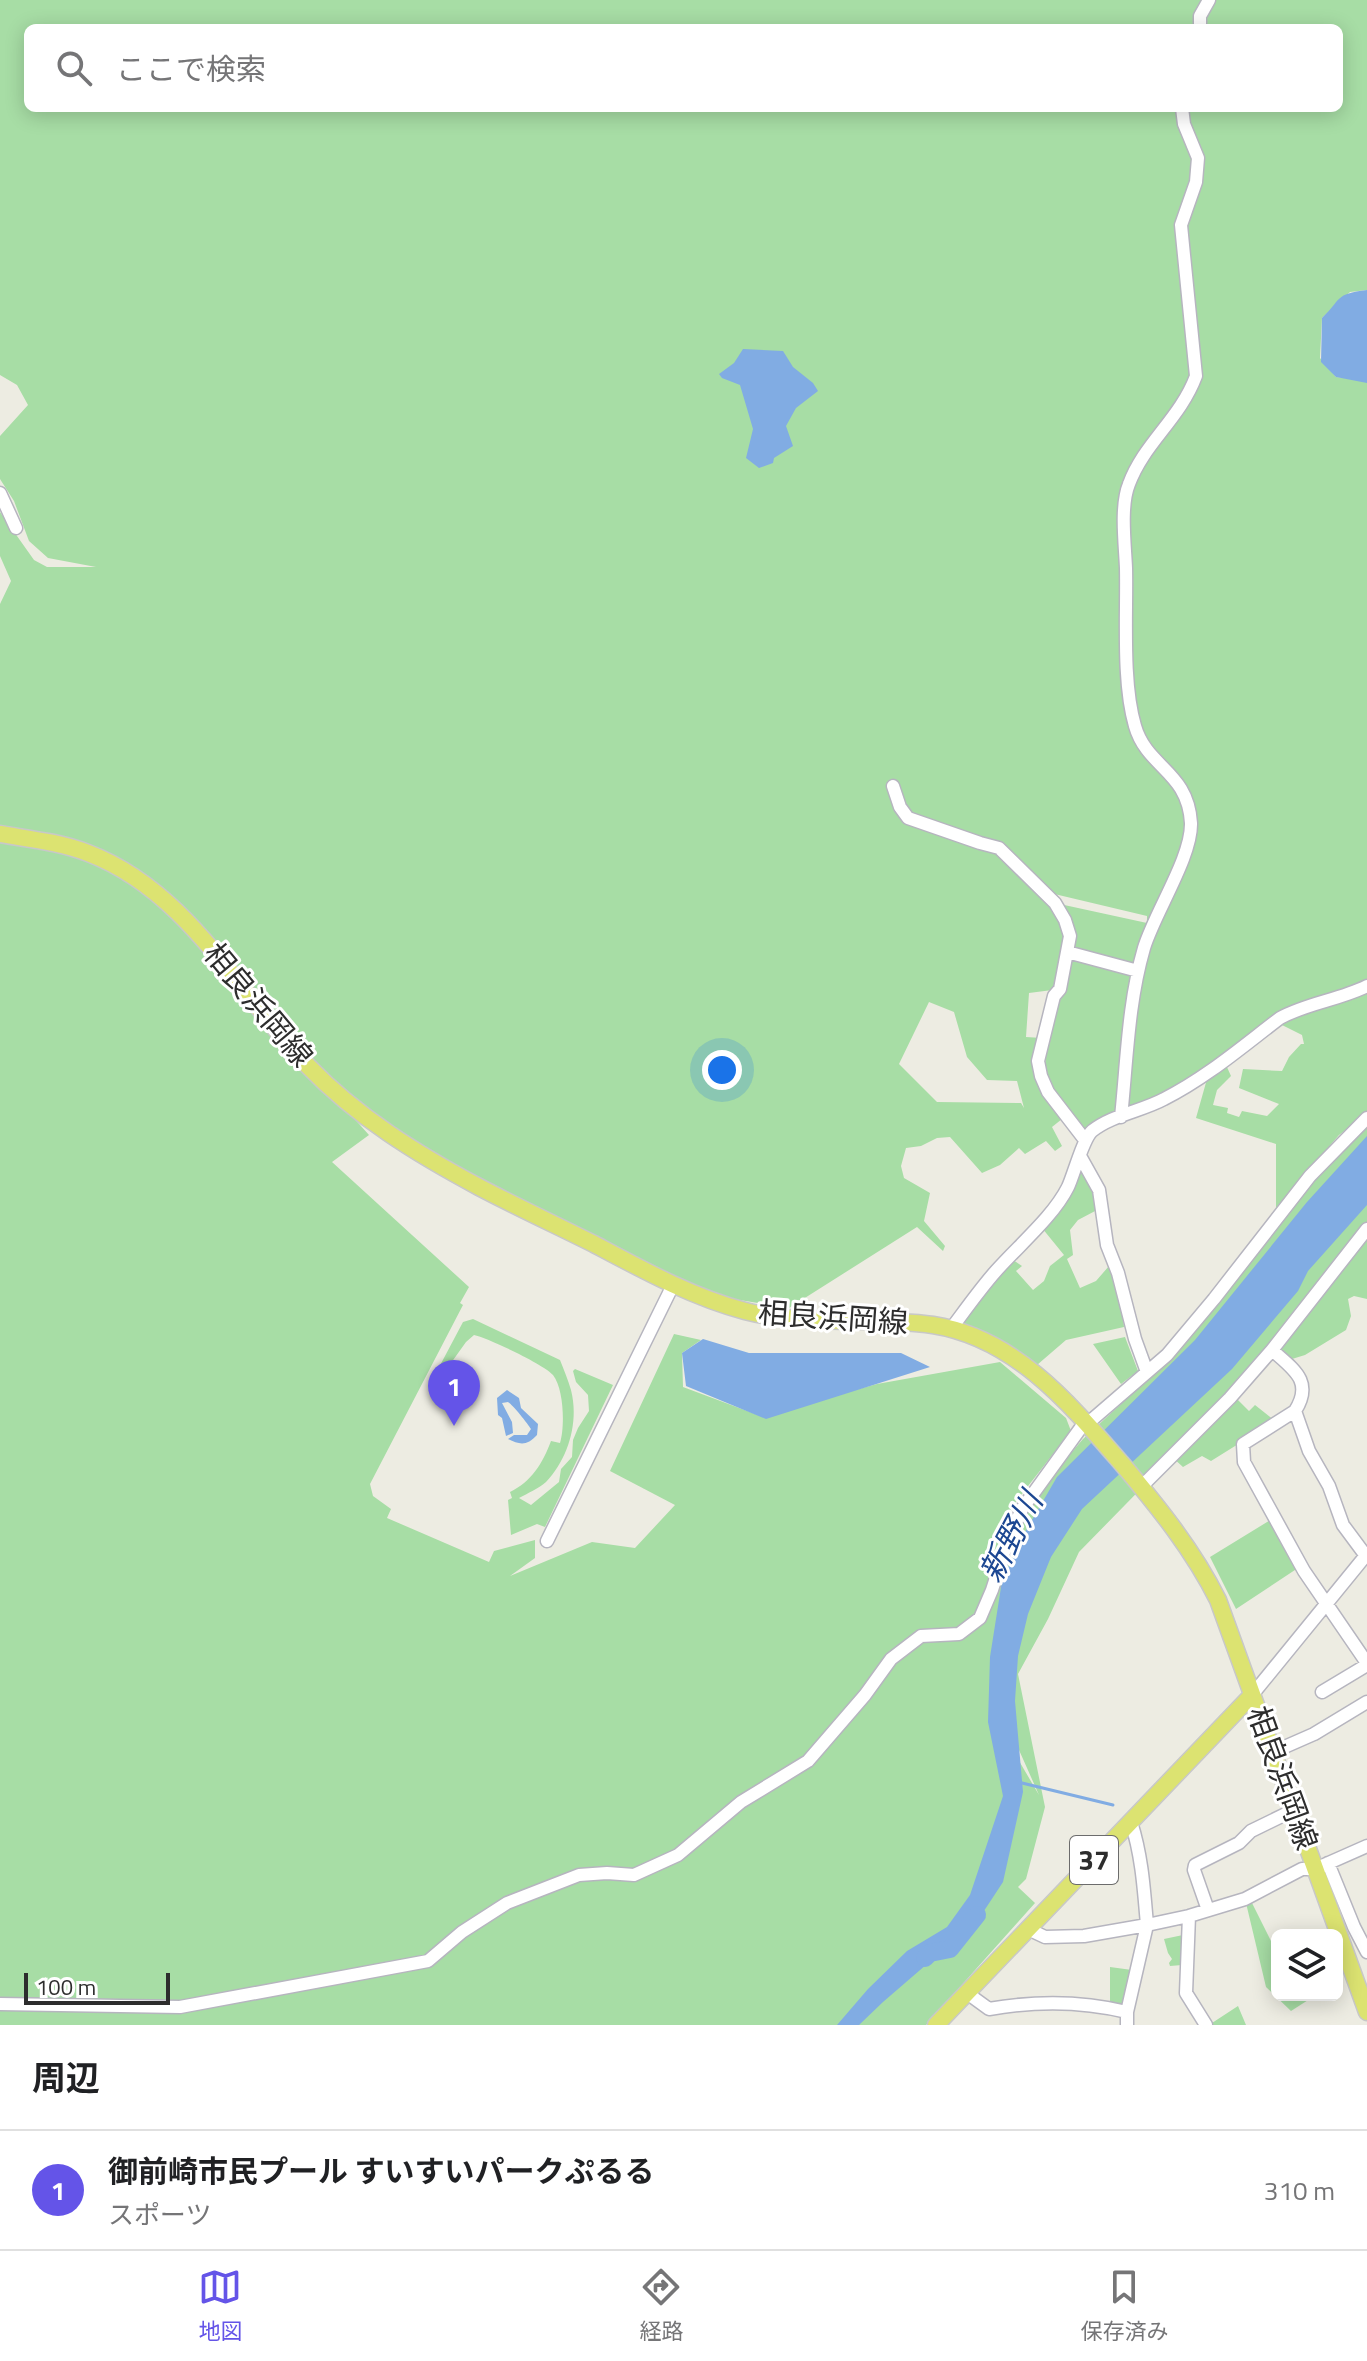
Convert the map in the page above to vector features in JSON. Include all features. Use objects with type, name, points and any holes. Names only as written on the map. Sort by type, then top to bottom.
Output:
[{"type":"main road","name":"相良浜岡線","points":[[0,834],[89,853],[120,868],[150,888],[195,930],[307,1065],[342,1098],[377,1126],[454,1174],[706,1299],[791,1320],[885,1321],[951,1329],[993,1345],[1031,1369],[1066,1400],[1087,1424],[1139,1485],[1203,1569],[1218,1600],[1294,1810],[1322,1866],[1367,2012]]},
{"type":"main road","name":"37","points":[[936,2025],[1252,1695]]},
{"type":"street","points":[[1200,24],[1200,16],[1209,0]]},
{"type":"street","points":[[1121,1117],[1138,971],[1155,918],[1189,843],[1191,825],[1182,789],[1141,744],[1131,712],[1125,535],[1128,486],[1141,460],[1188,396],[1196,376],[1181,225],[1196,182],[1198,158],[1184,124],[1182,112]]},
{"type":"street","points":[[0,493],[16,528]]},
{"type":"street","points":[[893,786],[900,807],[908,818],[999,848],[1055,903],[1065,920],[1070,936],[1060,989],[1054,996],[1038,1061],[1048,1092],[1085,1140]]},
{"type":"street","points":[[1067,952],[1138,971]]},
{"type":"street","points":[[951,1329],[993,1274],[1066,1191],[1085,1140],[1095,1129],[1146,1108],[1187,1086],[1280,1018],[1367,986]]},
{"type":"street","points":[[0,2004],[180,2007],[428,1961],[462,1932],[507,1903],[579,1875],[634,1875],[678,1855],[741,1802],[808,1761],[865,1695],[891,1659],[921,1636],[959,1634],[980,1618],[1022,1509],[1087,1424],[1167,1355],[1310,1176],[1367,1118]]},
{"type":"street","points":[[1080,1156],[1099,1190],[1107,1245],[1147,1372]]},
{"type":"street","points":[[1139,1485],[1230,1398],[1367,1229]]},
{"type":"street","points":[[547,1541],[673,1285]]},
{"type":"street","points":[[1272,1350],[1298,1374],[1303,1387],[1300,1403],[1295,1411],[1243,1444],[1241,1453],[1326,1605],[1367,1664],[1322,1692]]},
{"type":"street","points":[[1252,1695],[1366,1555],[1343,1525],[1329,1486],[1309,1451],[1295,1411]]},
{"type":"street","points":[[1273,1752],[1314,1734],[1367,1702]]},
{"type":"street","points":[[1208,1910],[1195,1865],[1239,1843],[1251,1831],[1294,1810]]},
{"type":"street","points":[[967,1993],[989,2009],[1038,2003],[1109,2008],[1127,2018],[1147,1925],[1140,1856],[1131,1822]]},
{"type":"street","points":[[1028,1929],[1045,1937],[1084,1936],[1189,1916],[1245,1899],[1302,1869],[1322,1866],[1367,1846]]},
{"type":"street","points":[[1322,1866],[1367,1952]]},
{"type":"street","points":[[1189,1916],[1186,1993],[1206,2025]]},
{"type":"street","points":[[984,2006],[987,2025]]},
{"type":"green space","points":[[0,0],[1367,0],[1367,290],[1350,292],[1322,318],[1320,358],[1336,377],[1367,380],[1367,986],[1320,1003],[1362,993],[1367,989],[1367,1114],[1339,1135],[1276,1208],[1276,1144],[1196,1118],[1207,1079],[1226,1065],[1231,1076],[1217,1090],[1213,1105],[1228,1108],[1227,1113],[1239,1117],[1242,1111],[1267,1116],[1279,1104],[1239,1088],[1243,1069],[1282,1071],[1289,1057],[1304,1044],[1302,1035],[1276,1022],[1165,1098],[1134,1110],[1122,1108],[1082,1130],[1044,1083],[1046,1052],[1060,989],[1029,993],[1026,1037],[1042,1038],[1036,1058],[1037,1074],[1062,1119],[1052,1127],[1062,1146],[1055,1151],[1046,1141],[1025,1154],[1019,1148],[1000,1165],[982,1173],[950,1137],[906,1148],[901,1166],[904,1178],[930,1193],[924,1221],[945,1246],[943,1251],[917,1227],[789,1308],[715,1296],[519,1204],[390,1135],[301,1059],[369,1135],[332,1162],[469,1287],[460,1303],[463,1305],[370,1484],[373,1496],[391,1509],[387,1518],[489,1562],[494,1551],[535,1540],[535,1558],[510,1576],[592,1542],[635,1548],[675,1505],[610,1471],[674,1334],[701,1340],[682,1353],[683,1387],[766,1418],[771,1413],[877,1384],[1000,1362],[1066,1418],[1071,1431],[1011,1508],[1006,1555],[1021,1512],[1083,1439],[1171,1358],[1298,1191],[1367,1120],[1367,1227],[1336,1258],[1218,1410],[1079,1552],[1018,1674],[1045,1807],[1026,1879],[1018,1887],[1035,1903],[926,2025],[0,2025],[0,604],[11,581],[0,556],[0,512],[34,560],[47,567],[96,567],[48,558],[29,541],[14,501],[0,479],[0,436],[28,405],[17,385],[0,375]],"holes":[[[99,861],[114,865],[178,913],[279,1033],[169,910]],[[1046,892],[1147,916],[1147,923],[1055,903],[1058,915]],[[929,1002],[954,1012],[967,1057],[987,1080],[1017,1081],[1024,1108],[1021,1103],[937,1102],[899,1064]],[[998,1714],[1003,1714],[1039,1795],[998,1725]]]},
{"type":"green space","points":[[1078,1166],[1099,1193],[1097,1210],[1078,1220],[1070,1230],[1073,1255],[1067,1259],[1080,1288],[1096,1281],[1109,1266],[1120,1281],[1124,1327],[1066,1340],[1037,1365],[961,1322],[962,1317],[1013,1260],[1022,1266],[1016,1271],[1033,1290],[1044,1281],[1050,1266],[1064,1255],[1042,1228]]},
{"type":"green space","points":[[1367,1236],[1367,1299],[1354,1296],[1348,1299],[1351,1316],[1346,1330],[1305,1355],[1292,1359],[1274,1347]]},
{"type":"green space","points":[[473,1319],[560,1360],[571,1390],[574,1414],[566,1451],[546,1482],[519,1498],[531,1505],[559,1482],[561,1469],[572,1457],[573,1440],[578,1428],[589,1411],[588,1395],[576,1382],[573,1371],[575,1369],[613,1385],[545,1527],[537,1524],[511,1535],[508,1500],[512,1498],[510,1492],[535,1471],[551,1441],[560,1443],[563,1418],[557,1381],[539,1365],[474,1335],[441,1377],[436,1373],[463,1322]]},
{"type":"green space","points":[[1125,1337],[1138,1371],[1121,1384],[1093,1344]]},
{"type":"green space","points":[[1234,1396],[1249,1411],[1255,1405],[1275,1421],[1211,1461],[1202,1456],[1183,1467],[1172,1457]]},
{"type":"green space","points":[[1272,1519],[1301,1566],[1236,1609],[1210,1557]]},
{"type":"green space","points":[[1251,1901],[1271,1941],[1271,1992],[1266,1987],[1246,1903]]},
{"type":"green space","points":[[1183,1935],[1182,1965],[1170,1966],[1172,1959],[1164,1939]]},
{"type":"green space","points":[[1110,1967],[1132,1970],[1125,2007],[1110,2004]]},
{"type":"green space","points":[[1281,2001],[1307,2001],[1291,2011]]},
{"type":"green space","points":[[1238,2006],[1246,2025],[1213,2025],[1212,2023]]},
{"type":"water","points":[[1367,290],[1367,383],[1336,377],[1321,362],[1322,318],[1340,298]]},
{"type":"water","points":[[743,349],[783,351],[793,367],[818,391],[796,408],[786,426],[793,446],[774,458],[773,463],[759,468],[746,458],[753,429],[740,385],[719,374],[734,363]]},
{"type":"water","points":[[1367,1136],[1367,1205],[1308,1271],[1298,1291],[1232,1369],[1082,1509],[1051,1557],[1028,1614],[1018,1656],[1015,1701],[1023,1792],[1003,1882],[978,1920],[859,2025],[837,2025],[907,1951],[947,1927],[970,1895],[1003,1796],[988,1722],[990,1657],[1002,1581],[1021,1539],[1057,1477],[1195,1340],[1307,1202]]},
{"type":"water","points":[[703,1339],[749,1353],[901,1353],[930,1367],[766,1419],[686,1386],[682,1353]]},
{"type":"water","points":[[507,1390],[519,1398],[521,1408],[538,1424],[537,1435],[527,1443],[508,1439],[514,1435],[527,1435],[531,1429],[508,1402],[502,1403],[512,1422],[513,1433],[506,1436],[502,1418],[498,1415],[497,1398]]},
{"type":"waterway","points":[[1022,1783],[1113,1805]]},
{"type":"waterway","name":"新野川","points":[[925,1958],[930,1953],[950,1949],[977,1915]]},
{"type":"place","name":"御前崎市民プール すいすいパークぷるる","points":[[454,1426]]}]
